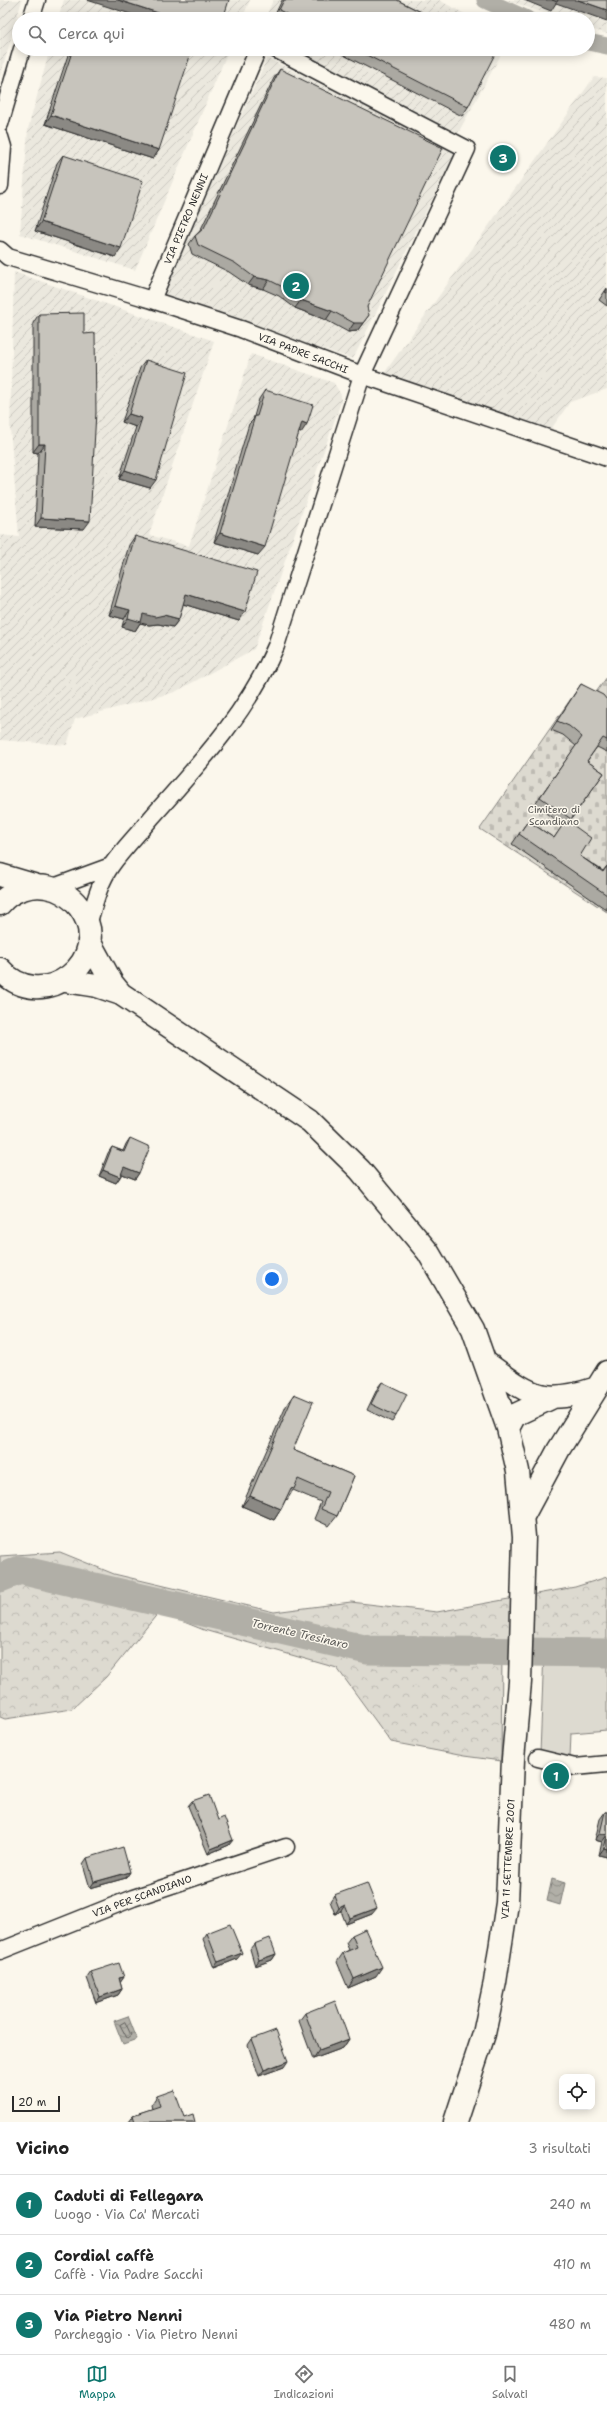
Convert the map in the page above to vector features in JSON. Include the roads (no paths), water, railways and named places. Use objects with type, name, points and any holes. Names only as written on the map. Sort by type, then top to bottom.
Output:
[{"type":"main road","points":[[0,874],[64,893],[75,901],[83,912],[89,933],[112,983],[121,994]]},
{"type":"main road","points":[[0,904],[18,891],[44,887]]},
{"type":"main road","points":[[2,972],[21,984],[40,988],[65,981],[79,968],[84,959],[89,933]]},
{"type":"main road","points":[[65,981],[121,994]]},
{"type":"main road","name":"VIA 11 SETTEMBRE 2001","points":[[121,994],[310,1121],[360,1170],[428,1252],[473,1329],[508,1428],[518,1471],[523,1516],[520,1682],[514,1759],[507,1903],[495,1982],[476,2064],[455,2122]]},
{"type":"main road","points":[[485,1362],[530,1393],[551,1398],[570,1397],[602,1380]]},
{"type":"main road","points":[[523,1516],[558,1448],[602,1380]]},
{"type":"main road","points":[[508,1428],[515,1415],[551,1398]]},
{"type":"street","points":[[33,12],[37,0]]},
{"type":"street","points":[[0,124],[20,56]]},
{"type":"street","name":"VIA PIETRO NENNI","points":[[152,300],[255,56]]},
{"type":"street","points":[[89,933],[98,894],[111,866],[187,778],[239,712],[262,677],[276,646],[362,375],[468,148],[289,56]]},
{"type":"street","points":[[0,137],[3,147],[0,186]]},
{"type":"street","name":"VIA PADRE SACCHI","points":[[0,250],[8,257],[152,300],[255,334],[362,375],[607,458]]},
{"type":"street","points":[[44,887],[111,866]]},
{"type":"street","points":[[538,1758],[574,1767],[607,1764]]},
{"type":"street","name":"VIA PER SCANDIANO","points":[[0,1951],[133,1898],[286,1848]]},
{"type":"water","points":[[552,1879],[565,1883],[560,1905],[547,1901]]},
{"type":"water","points":[[128,2016],[137,2039],[123,2044],[114,2021]]},
{"type":"waterway","points":[[485,0],[512,12]]},
{"type":"waterway","points":[[595,43],[607,46]]},
{"type":"waterway","name":"Torrente Tresinaro","points":[[0,1578],[20,1570],[368,1650],[607,1653]]},
{"type":"place","name":"Via Pietro Nenni","points":[[503,158]]},
{"type":"place","name":"Cordial caffè","points":[[296,286]]},
{"type":"place","name":"Caduti di Fellegara","points":[[556,1776]]},
{"type":"park label","name":"Cimitero di Scandiano","points":[[554,814]]}]
